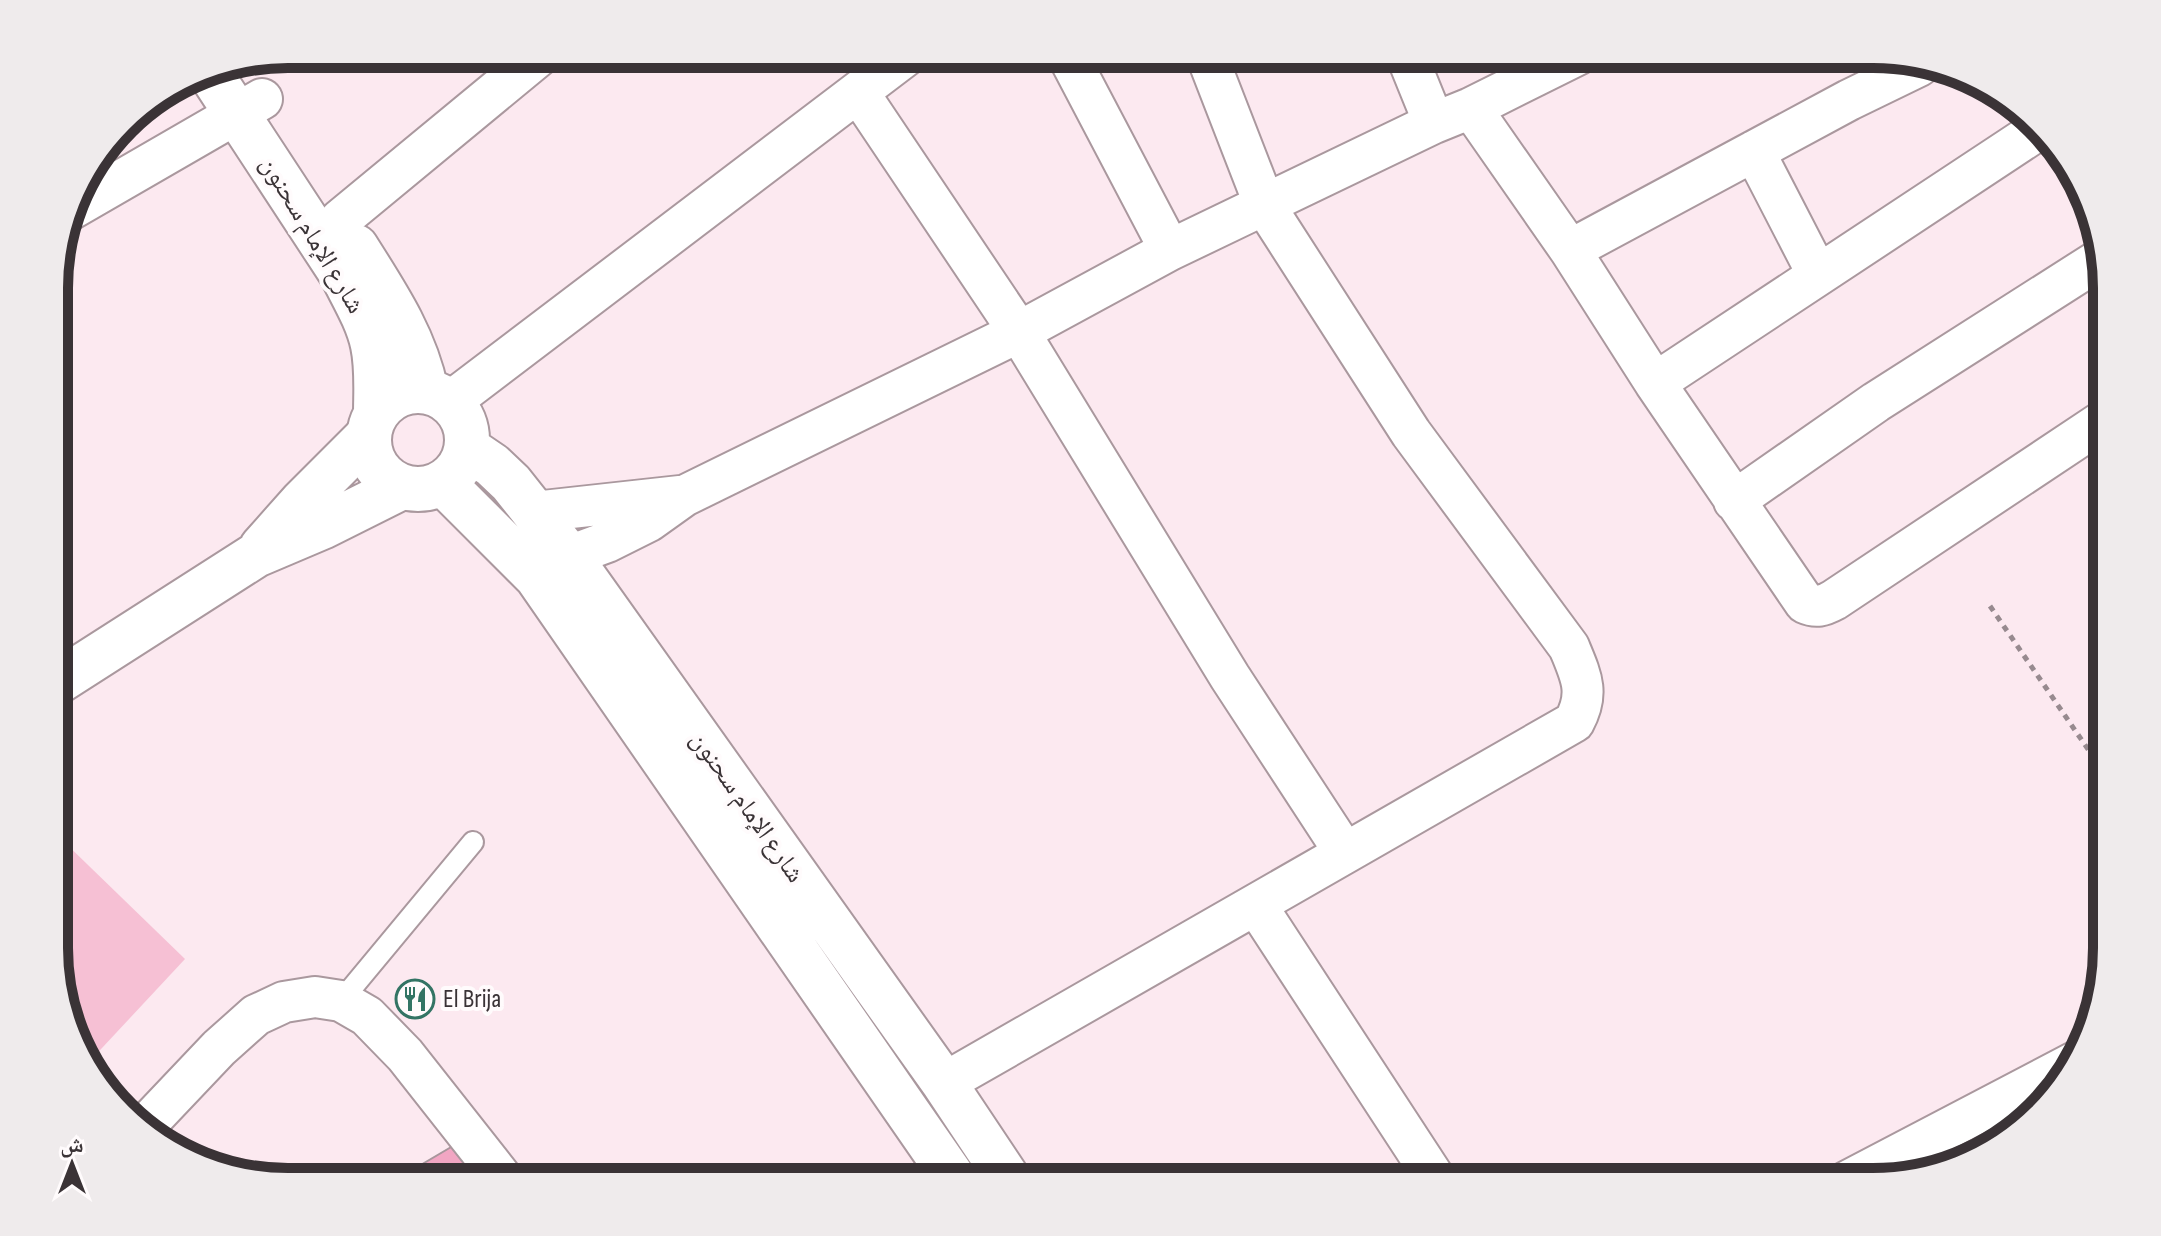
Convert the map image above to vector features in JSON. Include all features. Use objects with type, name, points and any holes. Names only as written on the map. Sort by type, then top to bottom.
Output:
[{"type":"main road","name":"شارع الإمام سحنون","points":[[222,78],[246,92],[340,220],[389,299],[438,396]]},
{"type":"main road","name":"شارع الإمام سحنون","points":[[246,92],[359,308],[376,364],[372,425]]},
{"type":"main road","points":[[68,675],[256,555],[437,473],[467,431],[461,415],[438,396],[406,392],[389,400],[372,425],[256,555]]},
{"type":"main road","points":[[372,425],[372,457],[383,475],[437,473]]},
{"type":"main road","name":"شارع الإمام سحنون","points":[[437,473],[492,465],[534,512],[553,567],[947,1168]]},
{"type":"main road","name":"شارع الإمام سحنون","points":[[437,473],[553,567],[944,1083],[1001,1168]]},
{"type":"street","points":[[340,220],[524,68]]},
{"type":"street","points":[[438,396],[890,68]]},
{"type":"street","points":[[1074,68],[1170,250]]},
{"type":"street","points":[[944,1083],[1574,722],[1582,707],[1580,674],[1569,647],[1411,433],[1265,206],[1211,68]]},
{"type":"street","points":[[1412,68],[1434,123]]},
{"type":"street","points":[[553,567],[649,521],[684,496],[1019,332],[1170,250],[1551,68]]},
{"type":"street","points":[[1570,250],[1908,71]]},
{"type":"street","points":[[88,198],[246,92]]},
{"type":"street","points":[[858,92],[1019,332],[1230,677],[1345,853]]},
{"type":"street","points":[[1471,108],[1570,250],[1655,383],[1805,603],[1823,606],[2093,428]]},
{"type":"street","points":[[1655,383],[2031,135]]},
{"type":"street","points":[[1754,151],[1818,275]]},
{"type":"street","points":[[1734,501],[1876,402],[2092,265]]},
{"type":"street","points":[[534,512],[684,496]]},
{"type":"street","points":[[1256,905],[1428,1168]]},
{"type":"street","points":[[151,1120],[219,1048],[256,1015],[284,1002],[315,997],[341,1001],[367,1016],[405,1055],[494,1168]]},
{"type":"street","points":[[1873,1168],[2054,1073]]},
{"type":"lane","points":[[341,1001],[473,842]]},
{"type":"path","points":[[1990,606],[2093,757]]},
{"type":"shaded area","points":[[68,846],[185,959],[96,1054],[75,1005],[70,977]]},
{"type":"building","points":[[463,1140],[480,1168],[416,1168]]},
{"type":"place","name":"El Brija","points":[[415,999]]}]
